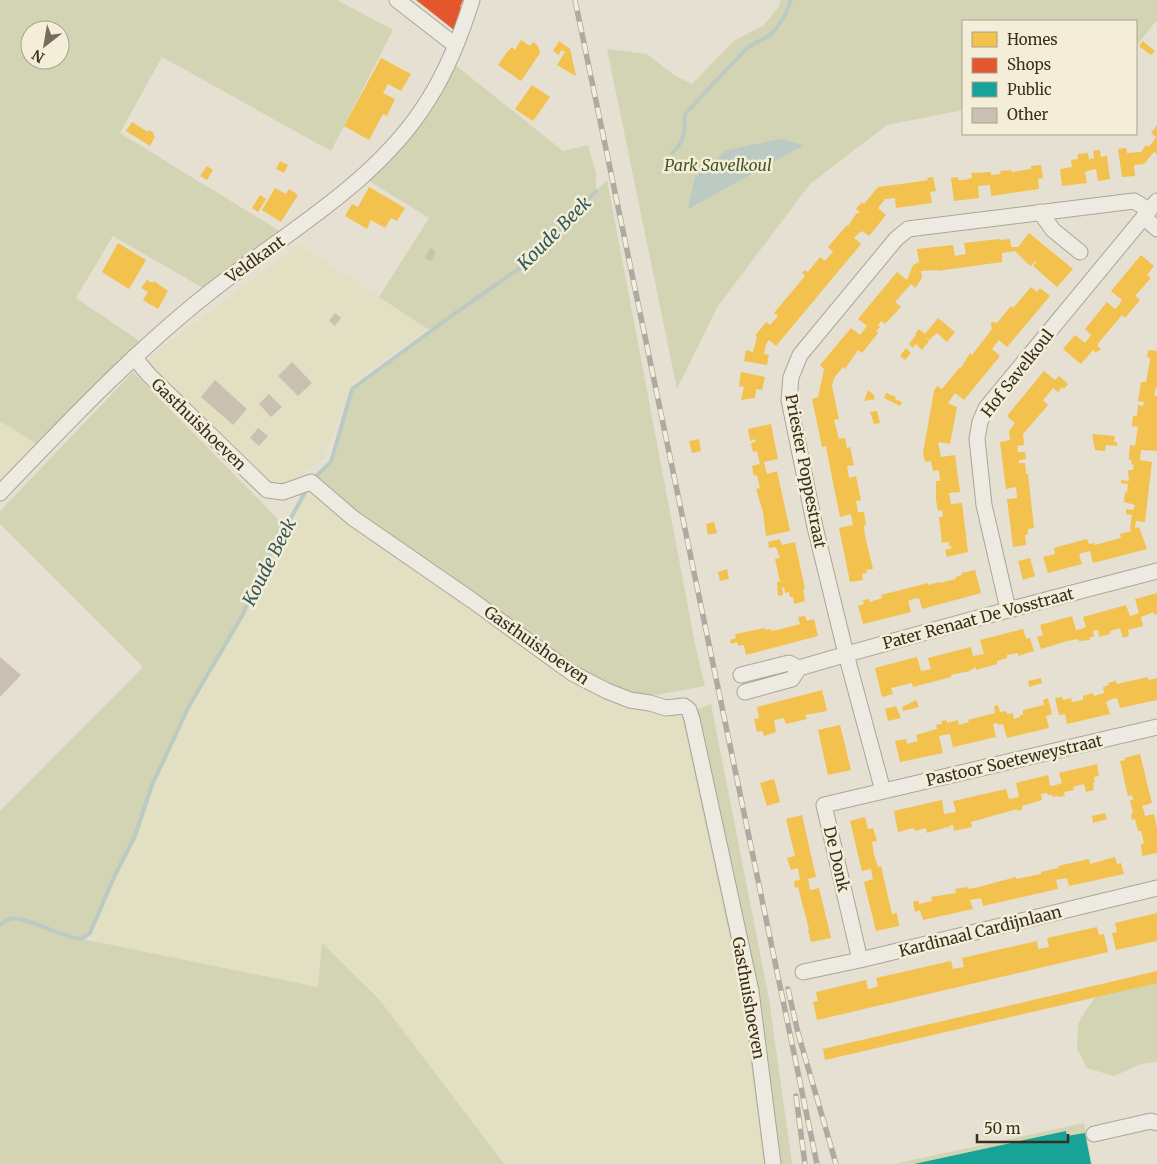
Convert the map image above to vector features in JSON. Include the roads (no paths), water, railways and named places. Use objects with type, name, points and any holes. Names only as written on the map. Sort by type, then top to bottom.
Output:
[{"type":"street","points":[[397,0],[455,45]]},
{"type":"street","name":"Veldkant","points":[[0,493],[73,416],[134,357],[210,292],[296,230],[382,158],[412,124],[431,96],[455,45],[472,0]]},
{"type":"street","name":"Priester Poppestraat","points":[[877,792],[815,527],[789,400],[791,377],[800,355],[896,239],[908,229],[1134,202],[1150,210]]},
{"type":"street","points":[[1150,210],[1157,228]]},
{"type":"street","name":"Hof Savelkoul","points":[[1008,609],[984,505],[977,440],[980,422],[986,408],[1150,210]]},
{"type":"street","points":[[1040,212],[1053,230],[1080,252]]},
{"type":"street","name":"Gasthuishoeven","points":[[134,357],[148,374],[267,490],[283,492],[311,482],[353,518],[473,601],[572,673],[607,691],[630,700],[666,708],[684,706],[689,710],[751,991],[773,1164]]},
{"type":"street","name":"Pater Renaat De Vosstraat","points":[[741,675],[789,663],[799,668],[1008,609],[1157,571]]},
{"type":"street","name":"Pater Renaat De Vosstraat","points":[[745,692],[792,680],[799,668]]},
{"type":"street","name":"Pastoor Soeteweystraat","points":[[877,792],[1156,732]]},
{"type":"street","name":"De Donk","points":[[860,960],[824,805],[877,792]]},
{"type":"street","name":"Kardinaal Cardijnlaan","points":[[803,972],[1157,888]]},
{"type":"street","points":[[1094,1134],[1151,1121],[1157,1123]]},
{"type":"waterway","name":"Koude Beek","points":[[672,153],[682,140],[685,114],[747,48],[770,35],[776,29],[785,15],[791,0]]},
{"type":"waterway","name":"Koude Beek","points":[[313,479],[331,462],[352,389],[530,261],[596,191]]},
{"type":"waterway","name":"Koude Beek","points":[[0,925],[10,919],[17,919],[25,920],[74,938],[82,939],[90,933],[115,875],[135,836],[152,785],[189,706],[242,616],[266,563],[308,487]]},
{"type":"railway","points":[[575,0],[817,1164]]},
{"type":"railway","points":[[788,989],[798,1033],[836,1164]]},
{"type":"railway","points":[[796,1096],[805,1164]]},
{"type":"park label","name":"Park Savelkoul","points":[[718,165]]}]
